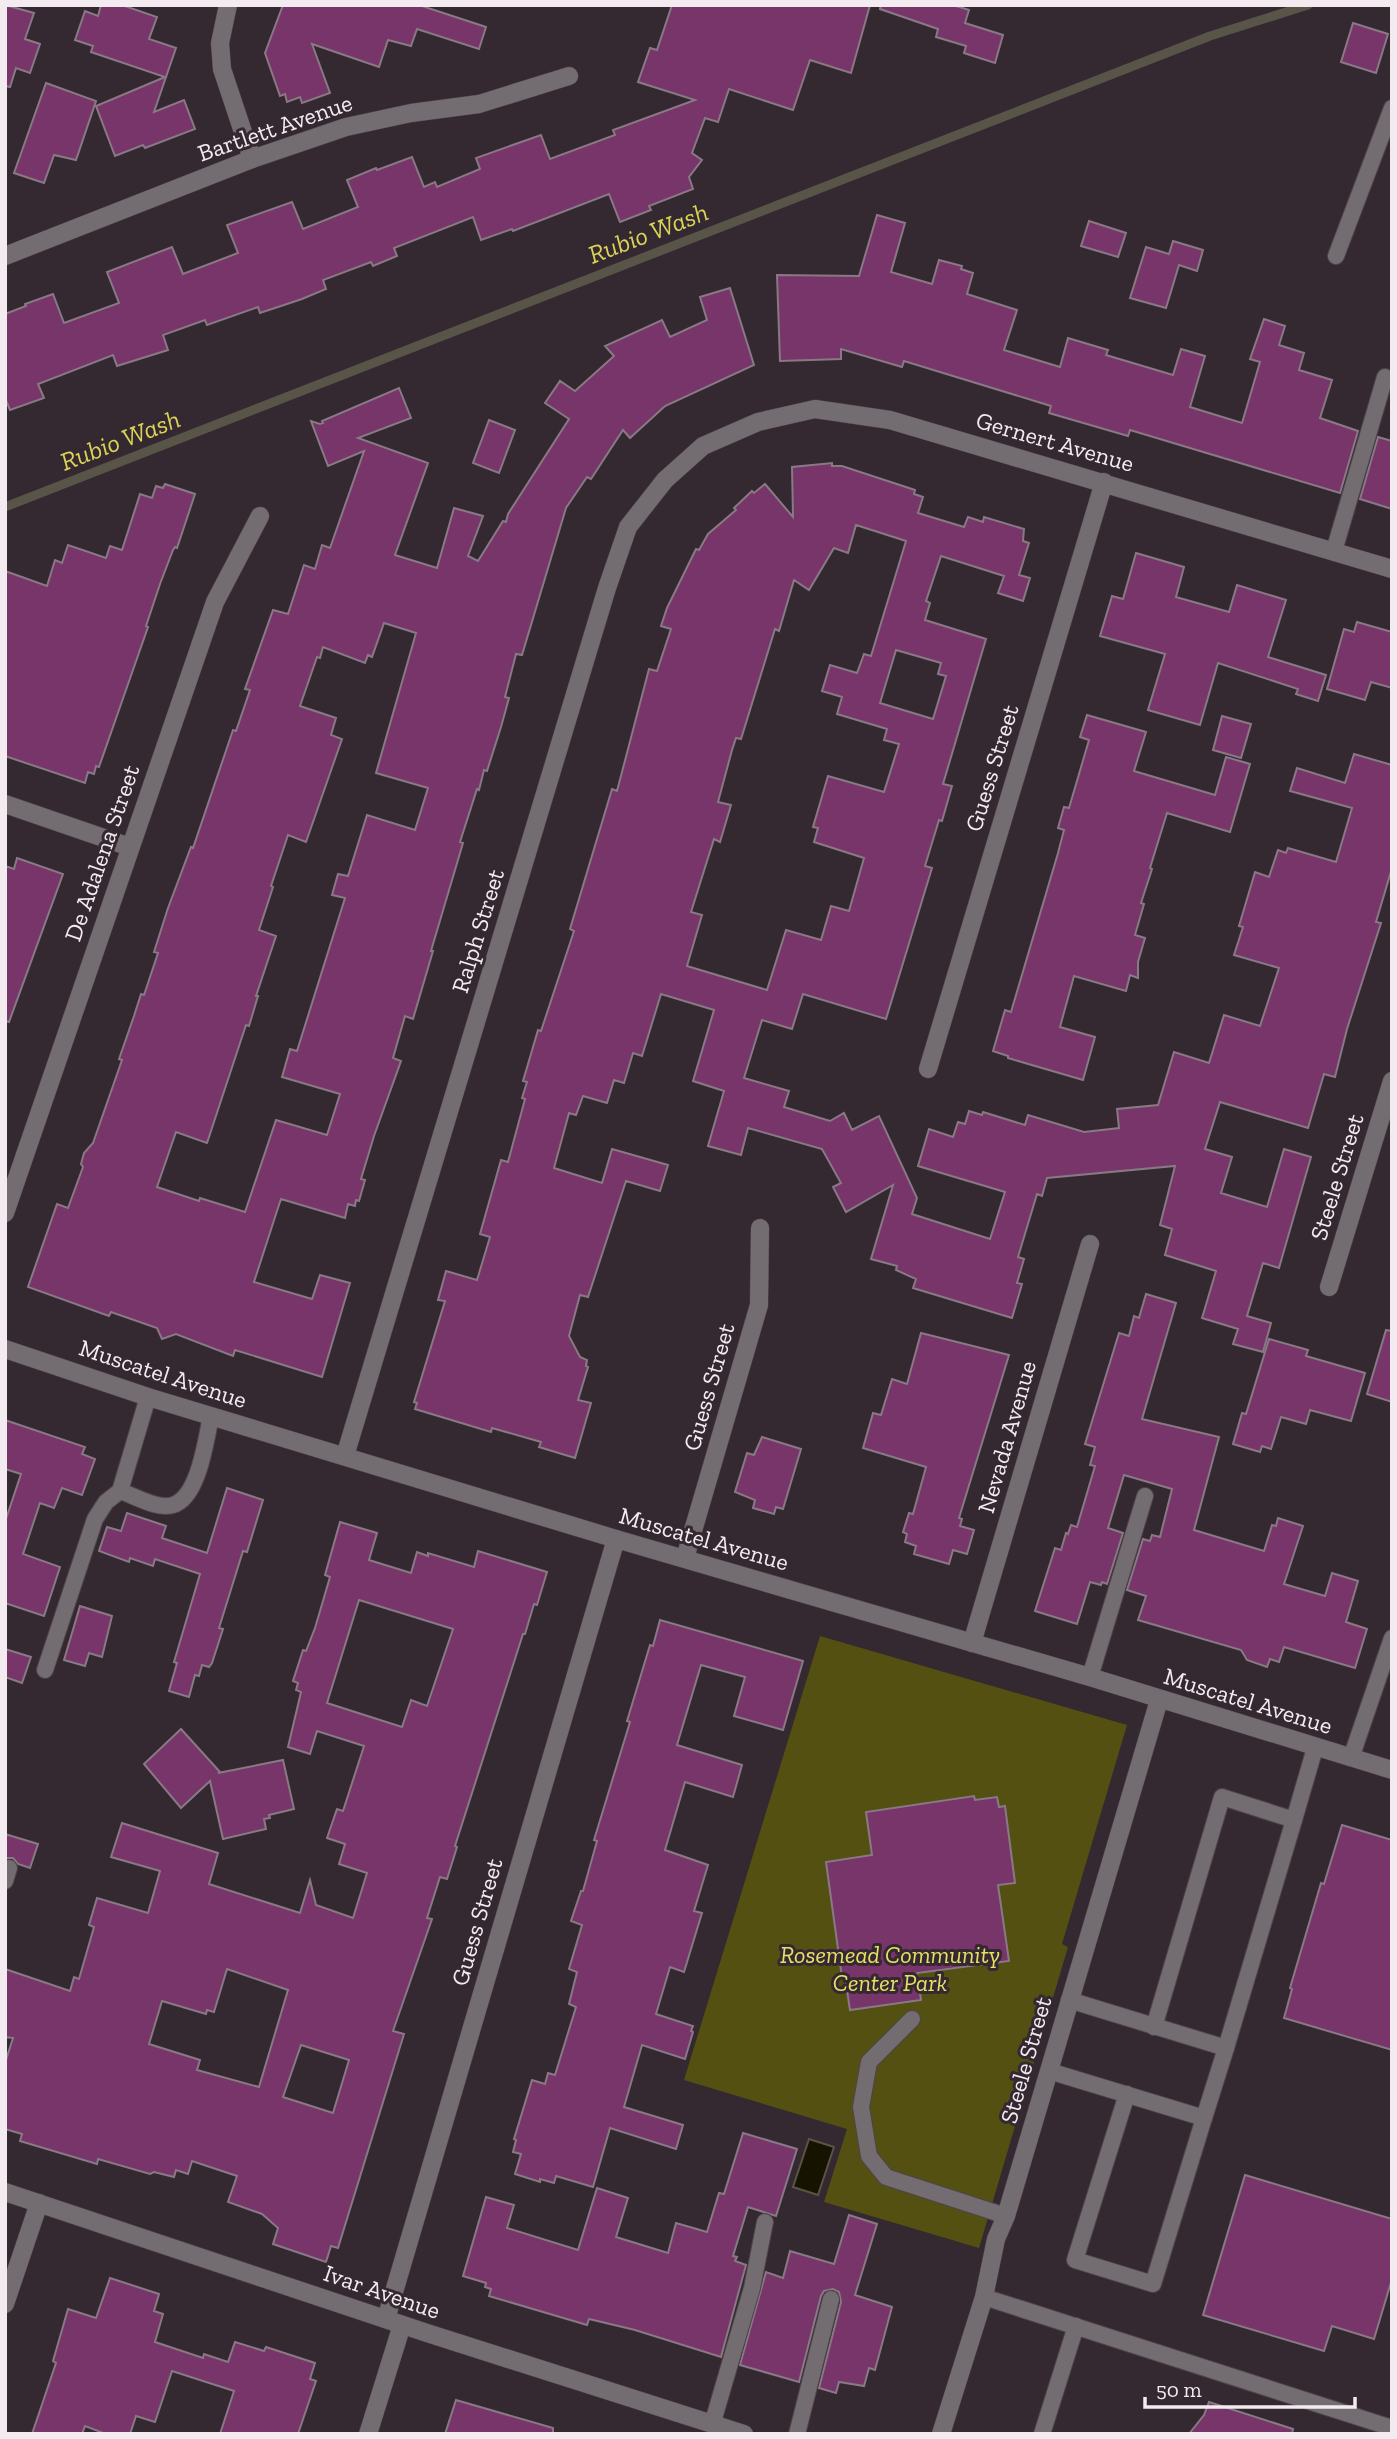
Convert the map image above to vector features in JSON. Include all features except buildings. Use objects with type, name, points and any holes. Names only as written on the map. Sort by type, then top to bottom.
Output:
[{"type":"street","points":[[228,5],[220,43],[222,69],[252,159]]},
{"type":"street","name":"Bartlett Avenue","points":[[5,256],[252,159],[346,127],[411,113],[479,104],[569,76]]},
{"type":"street","name":"Gernert Avenue","points":[[703,446],[758,422],[815,409],[890,419],[1392,569]]},
{"type":"street","name":"Ralph Street","points":[[345,1456],[607,588],[628,527],[665,481],[703,446]]},
{"type":"street","name":"Guess Street","points":[[928,1069],[1104,482]]},
{"type":"street","name":"De Adalena Street","points":[[5,1213],[215,602],[260,516]]},
{"type":"street","points":[[5,804],[130,847]]},
{"type":"street","name":"Steele Street","points":[[1329,1287],[1392,1081]]},
{"type":"street","name":"Guess Street","points":[[685,1558],[759,1305],[760,1228]]},
{"type":"street","name":"Nevada Avenue","points":[[972,1643],[1090,1244]]},
{"type":"street","name":"Muscatel Avenue","points":[[5,1349],[148,1397],[1392,1770]]},
{"type":"street","name":"Guess Street","points":[[368,2434],[394,2322],[616,1539]]},
{"type":"street","name":"Steele Street","points":[[941,2434],[984,2297],[996,2239],[1006,2216],[1159,1700]]},
{"type":"street","name":"Ivar Avenue","points":[[5,2192],[394,2322],[744,2434]]},
{"type":"street","points":[[5,2304],[39,2203]]},
{"type":"lane","points":[[1336,256],[1392,108]]},
{"type":"lane","points":[[1334,551],[1385,376]]},
{"type":"lane","points":[[45,1670],[95,1519],[106,1502],[120,1491],[148,1397]]},
{"type":"lane","points":[[120,1491],[159,1505],[174,1505],[188,1494],[197,1475],[211,1416]]},
{"type":"lane","points":[[1090,1678],[1145,1496]]},
{"type":"lane","points":[[1352,1758],[1392,1638]]},
{"type":"lane","points":[[1127,2094],[1075,2260],[1153,2284],[1315,1748]]},
{"type":"lane","points":[[1154,2027],[1222,1797],[1294,1820]]},
{"type":"lane","points":[[1069,2000],[1226,2048]]},
{"type":"lane","points":[[912,2019],[869,2062],[861,2107],[869,2156],[886,2177],[1006,2216]]},
{"type":"lane","points":[[1049,2071],[1204,2118]]},
{"type":"lane","points":[[712,2425],[752,2288],[765,2222]]},
{"type":"lane","points":[[984,2297],[1392,2428]]},
{"type":"lane","points":[[797,2434],[831,2299]]},
{"type":"lane","points":[[1042,2434],[1076,2326]]},
{"type":"green space","name":"Rosemead Community Center Park","points":[[820,1636],[1127,1725],[1062,1944],[1068,1947],[979,2248],[824,2202],[847,2129],[684,2080]]},
{"type":"shaded area","points":[[809,2139],[834,2147],[818,2195],[793,2187]]},
{"type":"waterway","name":"Rubio Wash","points":[[5,507],[1210,36],[1308,5]]}]
